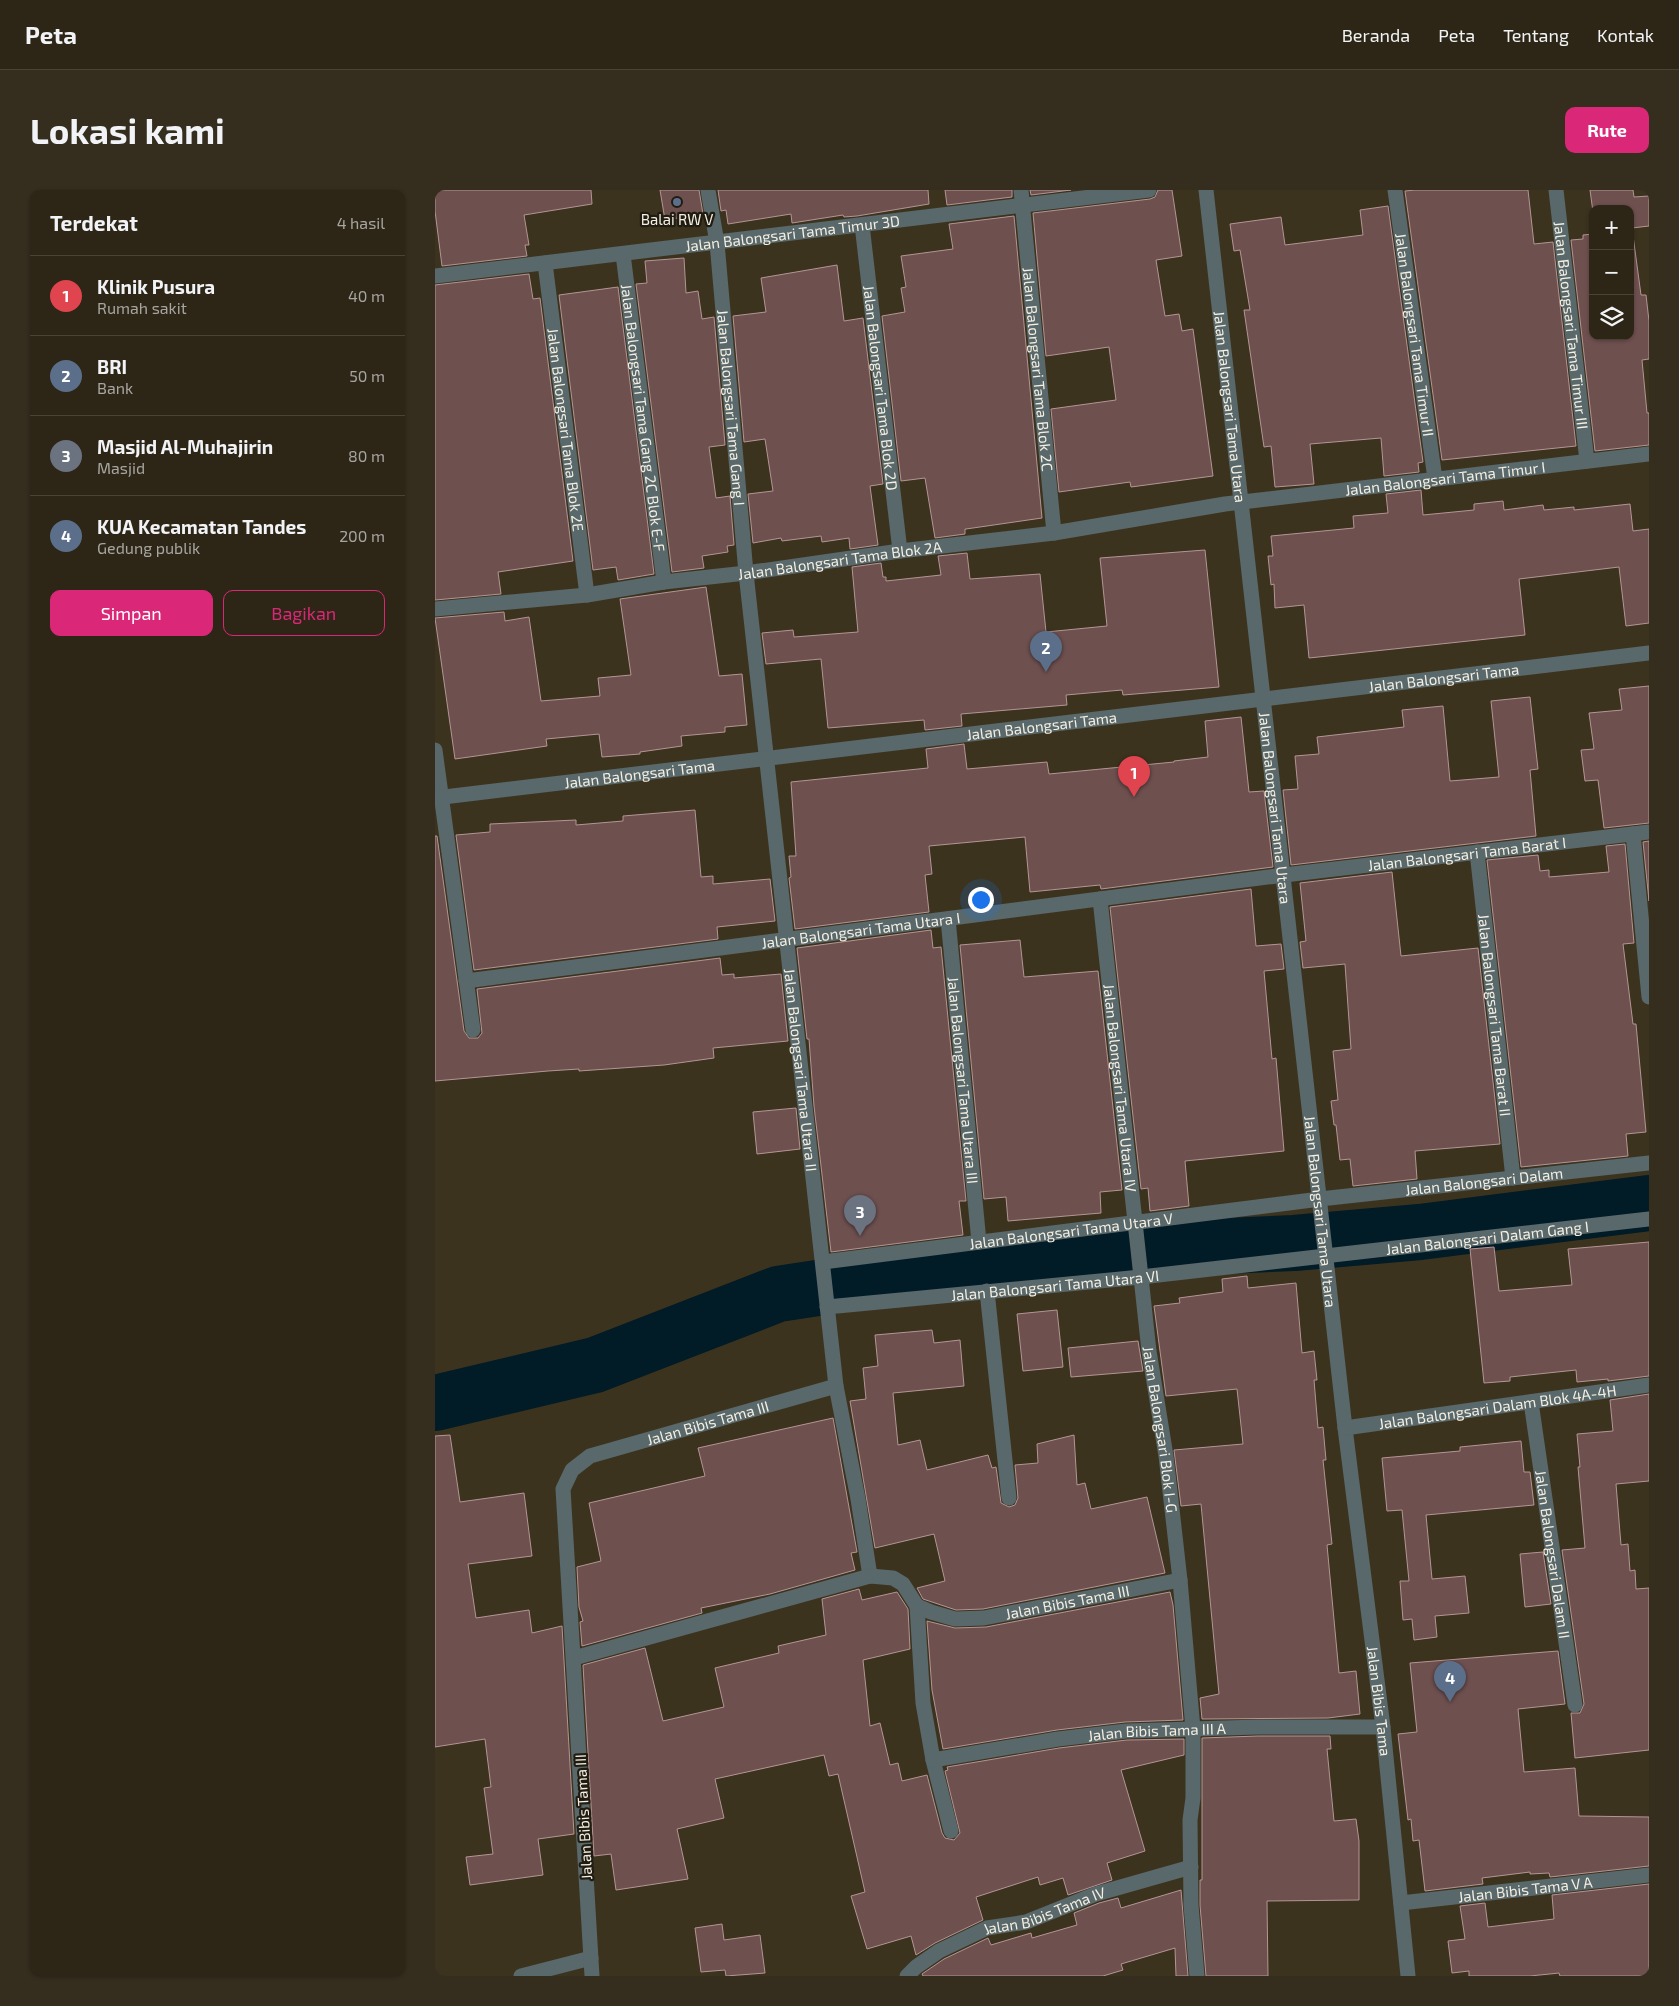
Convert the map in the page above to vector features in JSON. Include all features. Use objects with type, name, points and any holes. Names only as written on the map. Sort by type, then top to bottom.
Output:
[{"type":"street","name":"Jalan Balongsari Tama Gang I","points":[[708,190],[717,243],[746,572],[766,758]]},
{"type":"street","name":"Jalan Balongsari Tama Blok 2C","points":[[1021,190],[1054,533]]},
{"type":"street","name":"Jalan Balongsari Tama Timur 3D","points":[[435,276],[1149,190]]},
{"type":"street","name":"Jalan Balongsari Tama Utara","points":[[1206,190],[1345,1428]]},
{"type":"street","name":"Jalan Balongsari Tama Timur II","points":[[1395,190],[1435,479]]},
{"type":"street","name":"Jalan Balongsari Tama Timur III","points":[[1556,190],[1587,461]]},
{"type":"street","name":"Jalan Balongsari Tama Blok 2D","points":[[862,225],[899,551]]},
{"type":"street","name":"Jalan Balongsari Tama Gang 2C Blok E-F","points":[[623,254],[664,582]]},
{"type":"street","name":"Jalan Balongsari Tama Blok 2E","points":[[545,264],[587,595]]},
{"type":"street","name":"Jalan Balongsari Tama Timur I","points":[[1242,502],[1649,454]]},
{"type":"street","name":"Jalan Balongsari Tama Blok 2A","points":[[435,609],[587,595],[664,582],[1054,533],[1242,502]]},
{"type":"street","name":"Jalan Balongsari Tama","points":[[438,798],[1649,653]]},
{"type":"street","points":[[435,750],[438,798],[473,1030]]},
{"type":"street","name":"Jalan Balongsari Tama Utara II","points":[[766,758],[823,1262]]},
{"type":"street","name":"Jalan Balongsari Tama Barat I","points":[[1284,875],[1649,832]]},
{"type":"street","points":[[1633,834],[1649,997]]},
{"type":"street","name":"Jalan Balongsari Tama Barat II","points":[[1477,852],[1513,1178]]},
{"type":"street","name":"Jalan Balongsari Tama Utara I","points":[[466,981],[1284,875]]},
{"type":"street","name":"Jalan Balongsari Tama Utara IV","points":[[1100,899],[1141,1277]]},
{"type":"street","name":"Jalan Balongsari Tama Utara III","points":[[948,919],[979,1242]]},
{"type":"street","name":"Jalan Balongsari Dalam","points":[[1320,1203],[1649,1162]]},
{"type":"street","name":"Jalan Balongsari Tama Utara V","points":[[823,1262],[979,1242],[1137,1229],[1320,1203]]},
{"type":"street","name":"Jalan Balongsari Dalam Gang I","points":[[1326,1251],[1649,1219]]},
{"type":"street","name":"Jalan Balongsari Tama Utara VI","points":[[827,1302],[987,1291],[1141,1277],[1326,1251]]},
{"type":"street","points":[[823,1262],[835,1386],[859,1507],[870,1576]]},
{"type":"street","name":"Jalan Balongsari Blok I-G","points":[[1141,1277],[1149,1351],[1166,1456],[1180,1580]]},
{"type":"street","points":[[987,1291],[1009,1498]]},
{"type":"street","name":"Jalan Balongsari Dalam Blok 4A-4H","points":[[1345,1428],[1649,1385]]},
{"type":"street","name":"Jalan Bibis Tama III","points":[[592,1976],[563,1489],[572,1470],[590,1456],[835,1386]]},
{"type":"street","name":"Jalan Balongsari Dalam II","points":[[1531,1402],[1575,1705]]},
{"type":"street","name":"Jalan Bibis Tama","points":[[1345,1428],[1383,1727],[1408,1976]]},
{"type":"street","points":[[574,1658],[870,1576],[893,1578],[903,1584],[917,1606],[923,1703],[933,1760],[951,1831]]},
{"type":"street","points":[[1180,1580],[1193,1729],[1193,1798],[1190,1820],[1191,1905],[1197,1976]]},
{"type":"street","name":"Jalan Bibis Tama III","points":[[917,1606],[955,1619],[984,1618],[1180,1580]]},
{"type":"street","name":"Jalan Bibis Tama III A","points":[[933,1760],[1058,1739],[1126,1731],[1383,1727]]},
{"type":"street","name":"Jalan Bibis Tama IV","points":[[907,1976],[915,1967],[939,1951],[987,1928],[1026,1922],[1097,1894],[1191,1867]]},
{"type":"street","name":"Jalan Bibis Tama V A","points":[[1401,1902],[1649,1874]]},
{"type":"street","points":[[521,1976],[591,1958]]},
{"type":"building","points":[[435,190],[591,190],[592,204],[524,215],[529,245],[525,245],[527,256],[442,266],[435,211]]},
{"type":"building","name":"Balai RW V","points":[[660,190],[699,190],[703,214],[665,220]]},
{"type":"building","points":[[718,190],[928,190],[929,204],[857,216],[844,217],[843,215],[792,223],[791,214],[728,224],[726,210],[721,211]]},
{"type":"building","points":[[945,190],[1012,190],[1012,197],[947,205]]},
{"type":"building","points":[[1030,190],[1071,190],[1031,195]]},
{"type":"building","points":[[1158,190],[1172,190],[1182,256],[1156,260],[1165,316],[1179,314],[1182,331],[1193,329],[1213,476],[1131,487],[1130,482],[1059,492],[1051,409],[1116,400],[1109,347],[1046,356],[1033,213],[1150,199],[1155,197]]},
{"type":"building","points":[[1528,190],[1534,244],[1553,242],[1576,446],[1442,460],[1405,191]]},
{"type":"building","points":[[1590,190],[1633,190],[1634,197],[1649,196],[1649,226],[1634,228],[1634,205],[1592,205]]},
{"type":"building","points":[[1388,206],[1423,462],[1418,463],[1419,472],[1384,476],[1381,438],[1310,444],[1314,484],[1275,487],[1271,446],[1264,447],[1244,310],[1250,310],[1240,250],[1234,251],[1230,224],[1281,217],[1285,245],[1363,235],[1360,210]]},
{"type":"building","points":[[1014,216],[1042,518],[965,529],[965,534],[935,538],[925,478],[901,481],[882,316],[905,312],[901,288],[906,287],[901,256],[953,249],[949,224]]},
{"type":"building","points":[[1589,234],[1589,340],[1634,340],[1634,243],[1641,295],[1646,295],[1649,321],[1649,359],[1642,360],[1647,413],[1649,413],[1649,445],[1595,451],[1571,240],[1583,239],[1583,235]]},
{"type":"building","points":[[684,258],[686,293],[698,291],[702,319],[714,317],[725,445],[709,447],[716,498],[730,496],[734,545],[727,546],[728,552],[702,556],[704,568],[672,572],[636,284],[647,283],[645,261]]},
{"type":"building","points":[[837,265],[844,321],[863,318],[883,484],[870,486],[878,545],[850,549],[849,538],[822,542],[821,536],[782,541],[781,538],[753,543],[748,494],[773,491],[765,439],[744,442],[733,316],[766,312],[761,278]]},
{"type":"building","points":[[529,274],[533,299],[540,298],[573,561],[498,572],[501,594],[435,600],[435,285]]},
{"type":"building","points":[[618,287],[654,574],[618,580],[616,567],[593,570],[559,295]]},
{"type":"building","points":[[1421,490],[1423,515],[1474,510],[1474,504],[1503,501],[1504,510],[1543,505],[1544,510],[1574,507],[1574,510],[1630,504],[1633,531],[1649,529],[1649,623],[1626,626],[1619,567],[1519,579],[1525,635],[1309,658],[1304,605],[1275,608],[1274,584],[1271,585],[1268,556],[1273,556],[1271,536],[1354,528],[1353,516],[1388,513],[1386,494]]},
{"type":"building","points":[[1205,550],[1219,687],[1123,695],[1122,690],[1066,695],[1067,705],[961,714],[962,726],[925,730],[924,720],[828,728],[821,659],[766,664],[762,633],[793,630],[794,637],[858,632],[852,567],[881,563],[883,577],[886,577],[886,581],[941,575],[938,556],[967,553],[970,579],[1040,574],[1046,632],[1107,626],[1100,558]]},
{"type":"building","points":[[706,587],[719,676],[742,674],[747,725],[725,727],[725,732],[681,736],[682,746],[640,752],[640,754],[602,757],[599,734],[546,739],[547,746],[455,759],[435,618],[504,612],[505,621],[529,617],[541,701],[600,696],[598,678],[631,675],[620,599]]},
{"type":"building","points":[[1649,686],[1649,823],[1604,828],[1598,780],[1585,781],[1581,750],[1594,749],[1589,713],[1622,710],[1619,689]]},
{"type":"building","points":[[1530,697],[1538,769],[1530,770],[1536,836],[1291,865],[1283,790],[1298,789],[1295,756],[1319,754],[1317,737],[1404,727],[1402,710],[1443,706],[1450,781],[1499,777],[1491,701]]},
{"type":"building","points":[[1241,717],[1249,792],[1264,791],[1273,867],[1101,889],[1100,885],[1030,892],[1025,837],[929,846],[932,874],[925,875],[929,912],[795,929],[789,878],[791,877],[789,856],[796,856],[791,782],[928,768],[926,749],[964,744],[967,769],[1047,762],[1049,774],[1174,762],[1208,757],[1205,721]]},
{"type":"building","points":[[695,810],[701,877],[713,876],[713,884],[770,879],[775,921],[717,927],[718,939],[474,970],[456,835],[490,832],[490,824],[576,820],[576,825],[623,821],[623,816]]},
{"type":"building","points":[[435,836],[437,836],[464,1031],[469,1038],[478,1038],[482,1033],[477,989],[720,958],[722,975],[734,974],[734,978],[781,974],[788,1041],[713,1048],[714,1058],[664,1065],[579,1071],[579,1069],[548,1071],[435,1081]]},
{"type":"building","points":[[1649,841],[1649,901],[1643,842]]},
{"type":"building","points":[[1625,844],[1634,943],[1623,944],[1633,1024],[1636,1024],[1646,1132],[1626,1134],[1628,1156],[1521,1167],[1487,860],[1538,855],[1540,871],[1549,870],[1549,877],[1609,872],[1606,846]]},
{"type":"building","points":[[1392,872],[1401,956],[1478,948],[1500,1144],[1415,1151],[1417,1179],[1353,1186],[1350,1159],[1340,1160],[1331,1101],[1338,1100],[1333,1051],[1351,1049],[1345,964],[1303,968],[1300,942],[1306,941],[1300,883]]},
{"type":"building","points":[[1251,889],[1256,946],[1281,944],[1284,969],[1264,971],[1272,1059],[1276,1058],[1284,1151],[1185,1161],[1189,1206],[1150,1211],[1148,1188],[1141,1189],[1110,907]]},
{"type":"building","points":[[931,930],[933,948],[941,947],[966,1201],[959,1201],[963,1235],[831,1252],[814,1106],[809,1039],[807,1039],[797,948]]},
{"type":"building","points":[[1020,940],[1024,977],[1098,971],[1122,1190],[1100,1192],[1101,1213],[1008,1221],[1006,1197],[984,1199],[960,945]]},
{"type":"building","points":[[796,1108],[800,1149],[757,1154],[753,1112]]},
{"type":"building","points":[[1649,1242],[1649,1376],[1608,1381],[1608,1379],[1577,1382],[1576,1370],[1510,1377],[1510,1381],[1484,1383],[1470,1249],[1494,1247],[1499,1291],[1572,1285],[1568,1249]]},
{"type":"building","points":[[1247,1276],[1248,1288],[1296,1283],[1302,1353],[1314,1351],[1317,1380],[1314,1380],[1318,1428],[1323,1427],[1326,1460],[1323,1460],[1332,1544],[1327,1545],[1339,1673],[1356,1671],[1360,1714],[1328,1718],[1202,1719],[1200,1698],[1219,1694],[1201,1504],[1181,1506],[1174,1450],[1243,1444],[1237,1389],[1166,1396],[1154,1306],[1180,1303],[1179,1298],[1223,1292],[1222,1279]]},
{"type":"building","points":[[1057,1310],[1063,1367],[1023,1371],[1017,1314]]},
{"type":"building","points":[[932,1330],[934,1343],[960,1340],[964,1386],[893,1393],[898,1445],[920,1440],[927,1470],[988,1455],[992,1468],[996,1467],[1001,1503],[1009,1507],[1015,1505],[1018,1498],[1015,1465],[1038,1463],[1037,1444],[1074,1435],[1077,1485],[1085,1483],[1091,1509],[1147,1497],[1165,1573],[983,1609],[956,1610],[923,1599],[917,1588],[945,1581],[934,1534],[875,1548],[850,1401],[866,1399],[863,1368],[878,1366],[875,1335]]},
{"type":"building","points":[[1138,1341],[1143,1371],[1071,1377],[1068,1348]]},
{"type":"building","points":[[1649,1394],[1649,1481],[1616,1484],[1621,1545],[1628,1544],[1630,1571],[1635,1570],[1636,1589],[1649,1588],[1649,1750],[1575,1758],[1571,1713],[1580,1713],[1584,1704],[1562,1550],[1585,1548],[1577,1434],[1613,1431],[1610,1400]]},
{"type":"building","points":[[833,1418],[857,1552],[851,1553],[855,1570],[770,1594],[701,1608],[702,1613],[582,1646],[580,1622],[583,1621],[579,1607],[577,1567],[601,1561],[589,1503],[705,1476],[698,1448]]},
{"type":"building","points":[[450,1435],[460,1502],[524,1493],[532,1556],[468,1564],[476,1618],[529,1610],[532,1633],[562,1626],[574,1834],[538,1839],[543,1875],[470,1885],[466,1857],[493,1854],[484,1788],[491,1787],[485,1739],[435,1747],[435,1436]]},
{"type":"building","points":[[1521,1441],[1524,1472],[1530,1472],[1534,1505],[1426,1515],[1432,1579],[1465,1576],[1469,1613],[1435,1616],[1437,1637],[1414,1640],[1412,1619],[1403,1620],[1400,1581],[1409,1581],[1402,1510],[1387,1511],[1382,1458],[1460,1451],[1460,1447]]},
{"type":"building","points":[[1543,1552],[1551,1604],[1525,1607],[1520,1554]]},
{"type":"building","points":[[859,1589],[862,1600],[897,1592],[908,1609],[910,1649],[863,1660],[870,1726],[880,1723],[890,1765],[898,1763],[902,1781],[927,1775],[942,1833],[945,1838],[954,1840],[960,1833],[945,1771],[948,1770],[947,1767],[1059,1748],[1127,1740],[1184,1739],[1184,1755],[1121,1770],[1145,1851],[1107,1863],[1112,1880],[1068,1895],[1063,1878],[1040,1885],[1038,1877],[976,1897],[983,1920],[935,1943],[916,1955],[911,1936],[867,1949],[851,1896],[865,1892],[838,1774],[829,1776],[824,1755],[715,1779],[724,1818],[677,1829],[688,1879],[616,1890],[611,1854],[594,1856],[583,1665],[645,1648],[663,1721],[724,1707],[715,1668],[779,1653],[778,1646],[826,1635],[822,1599]]},
{"type":"building","points":[[1170,1592],[1173,1605],[1183,1720],[1125,1722],[1057,1730],[943,1749],[932,1690],[927,1621],[955,1628],[986,1627]]},
{"type":"building","points":[[1558,1651],[1565,1704],[1518,1709],[1524,1772],[1575,1768],[1579,1816],[1649,1817],[1649,1866],[1550,1877],[1549,1873],[1530,1874],[1530,1872],[1482,1878],[1483,1884],[1425,1891],[1419,1840],[1413,1841],[1411,1819],[1408,1820],[1398,1734],[1417,1732],[1410,1663]]},
{"type":"building","points":[[1330,1736],[1331,1749],[1327,1749],[1334,1821],[1356,1819],[1359,1841],[1359,1900],[1267,1901],[1268,1976],[1206,1976],[1200,1905],[1200,1880],[1202,1880],[1202,1738]]},
{"type":"building","points":[[1649,1884],[1649,1976],[1560,1976],[1559,1973],[1530,1976],[1469,1976],[1469,1971],[1452,1973],[1448,1941],[1465,1939],[1460,1906],[1485,1903],[1488,1927],[1554,1919],[1552,1895]]},
{"type":"building","points":[[1181,1890],[1188,1976],[1176,1976],[1175,1948],[1121,1964],[1123,1970],[1103,1976],[923,1976],[922,1974],[944,1959],[988,1938],[991,1945],[1031,1933],[1032,1938],[1077,1925],[1074,1913],[1099,1903],[1118,1898],[1121,1908]]},
{"type":"building","points":[[722,1924],[724,1940],[760,1935],[765,1973],[726,1976],[725,1970],[701,1972],[695,1928]]},
{"type":"waterway","points":[[435,1403],[595,1365],[778,1294],[883,1278],[1130,1255],[1154,1249],[1294,1243],[1420,1232],[1649,1203]]},
{"type":"place","name":"Balai RW V","points":[[677,202]]},
{"type":"place","name":"BRI","points":[[1046,672]]},
{"type":"place","name":"Klinik Pusura","points":[[1134,797]]},
{"type":"place","name":"Masjid Al-Muhajirin","points":[[860,1236]]},
{"type":"place","name":"KUA Kecamatan Tandes","points":[[1450,1702]]}]
